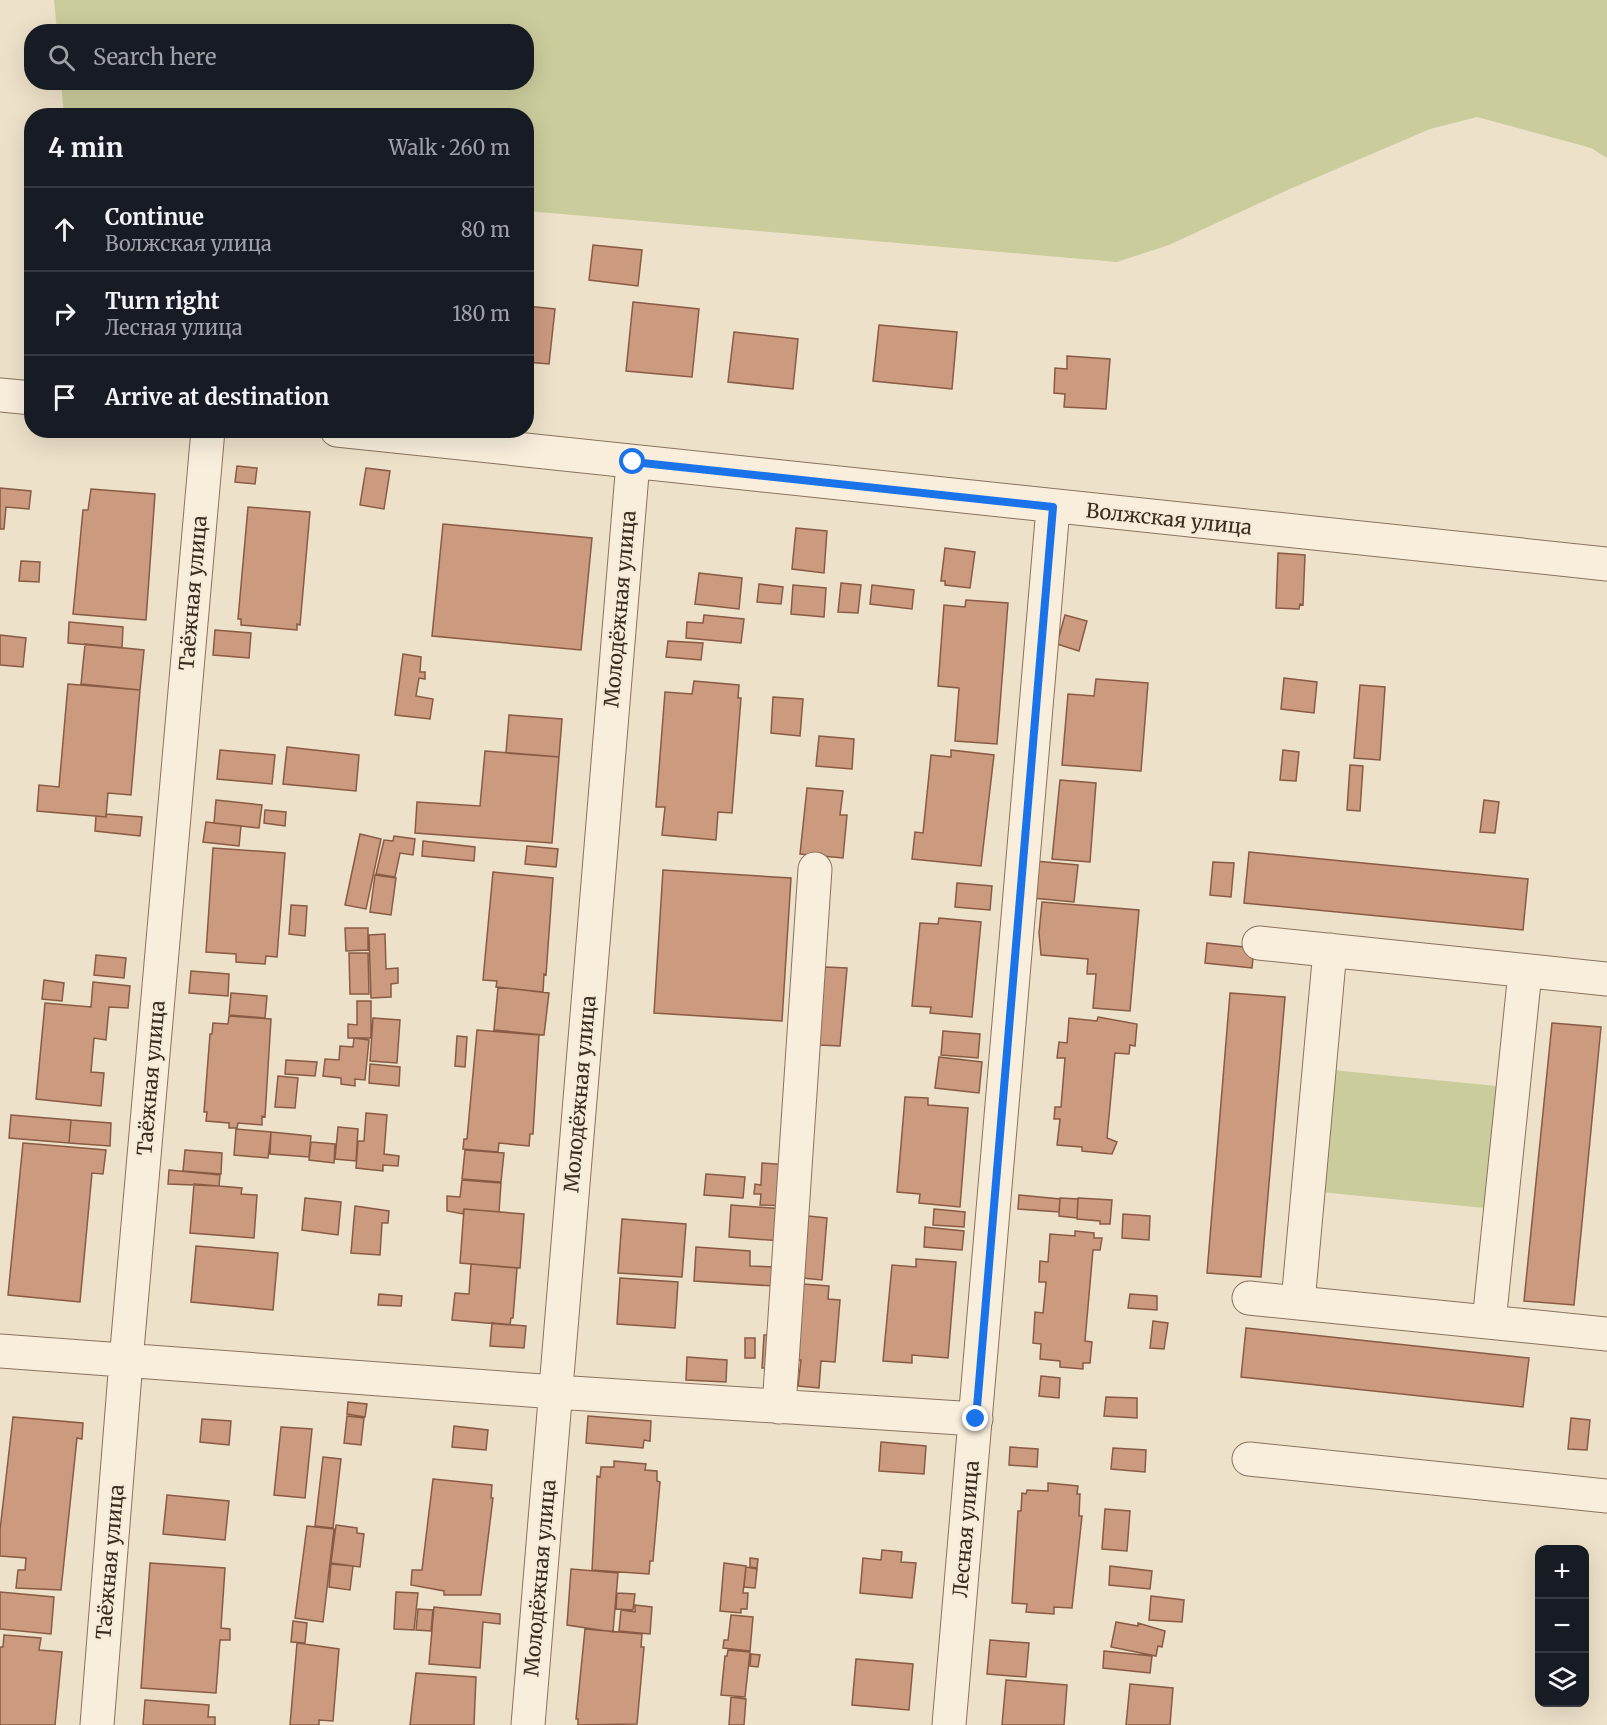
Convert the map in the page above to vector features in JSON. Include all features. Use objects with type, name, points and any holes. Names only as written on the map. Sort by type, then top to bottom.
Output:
[{"type":"street","points":[[0,394],[24,397]]},
{"type":"street","name":"Таёжная улица","points":[[97,1725],[126,1361],[207,438]]},
{"type":"street","name":"Волжская улица","points":[[411,438],[1607,564]]},
{"type":"street","name":"Молодёжная улица","points":[[528,1725],[633,462]]},
{"type":"street","name":"Лесная улица","points":[[949,1725],[1053,507]]},
{"type":"street","points":[[779,1407],[815,869]]},
{"type":"street","points":[[1258,943],[1607,979]]},
{"type":"street","points":[[1298,1302],[1330,950]]},
{"type":"street","points":[[1489,1322],[1525,972]]},
{"type":"street","points":[[1249,1298],[1607,1334]]},
{"type":"street","points":[[0,1352],[556,1392],[976,1419]]},
{"type":"street","points":[[1249,1459],[1607,1496]]},
{"type":"green space","points":[[54,0],[1607,0],[1607,158],[1591,148],[1477,117],[1430,129],[1292,188],[1169,245],[1117,262],[534,212],[534,108],[63,108],[62,90],[534,90],[534,24],[56,24]]},
{"type":"green space","points":[[1332,1070],[1497,1086],[1485,1208],[1320,1192]]},
{"type":"building","points":[[593,245],[642,250],[638,286],[589,280]]},
{"type":"building","points":[[633,302],[699,309],[692,377],[626,371]]},
{"type":"building","points":[[534,307],[555,309],[549,364],[534,363]]},
{"type":"building","points":[[879,325],[957,332],[952,389],[873,381]]},
{"type":"building","points":[[734,332],[798,339],[793,389],[728,382]]},
{"type":"building","points":[[1067,356],[1110,359],[1106,409],[1064,407],[1065,394],[1054,393],[1055,368],[1067,369]]},
{"type":"building","points":[[237,466],[257,468],[255,484],[235,482]]},
{"type":"building","points":[[366,468],[390,471],[384,509],[360,505]]},
{"type":"building","points":[[0,488],[31,491],[29,509],[6,507],[4,529],[0,529]]},
{"type":"building","points":[[91,489],[155,494],[146,620],[73,614],[83,510],[88,510]]},
{"type":"building","points":[[248,507],[310,512],[300,625],[297,624],[297,630],[241,625],[241,619],[238,619]]},
{"type":"building","points":[[443,524],[592,538],[581,650],[432,636]]},
{"type":"building","points":[[796,528],[827,531],[824,573],[792,569]]},
{"type":"building","points":[[945,548],[975,552],[970,588],[945,585],[945,581],[941,581]]},
{"type":"building","points":[[1278,553],[1305,555],[1303,605],[1300,604],[1299,609],[1276,608]]},
{"type":"building","points":[[21,561],[40,562],[39,582],[19,581]]},
{"type":"building","points":[[699,573],[742,578],[739,609],[695,604]]},
{"type":"building","points":[[841,583],[861,585],[858,613],[838,612]]},
{"type":"building","points":[[759,584],[783,587],[781,604],[757,602]]},
{"type":"building","points":[[793,585],[826,588],[824,617],[791,614]]},
{"type":"building","points":[[872,585],[914,590],[912,609],[870,604]]},
{"type":"building","points":[[966,600],[1008,603],[997,744],[955,741],[959,688],[938,686],[944,605],[965,607]]},
{"type":"building","points":[[704,615],[744,619],[741,643],[686,638],[687,622],[703,623]]},
{"type":"building","points":[[1065,615],[1087,621],[1079,651],[1057,644]]},
{"type":"building","points":[[69,622],[123,627],[122,648],[68,643]]},
{"type":"building","points":[[215,630],[251,633],[249,658],[213,655]]},
{"type":"building","points":[[0,635],[26,638],[23,667],[0,665]]},
{"type":"building","points":[[668,641],[703,643],[701,660],[666,657]]},
{"type":"building","points":[[85,644],[144,650],[140,690],[81,684]]},
{"type":"building","points":[[403,654],[421,657],[420,672],[425,672],[425,679],[419,678],[416,696],[433,699],[430,719],[395,715]]},
{"type":"building","points":[[1284,678],[1317,682],[1314,713],[1281,709]]},
{"type":"building","points":[[1096,679],[1148,683],[1141,771],[1062,765],[1068,694],[1094,696]]},
{"type":"building","points":[[694,681],[739,685],[738,698],[741,698],[732,813],[718,812],[716,840],[662,835],[665,807],[656,807],[665,692],[692,694]]},
{"type":"building","points":[[68,684],[140,690],[131,795],[108,793],[106,817],[37,811],[39,785],[59,787]]},
{"type":"building","points":[[1360,685],[1385,687],[1380,760],[1354,758]]},
{"type":"building","points":[[773,697],[803,699],[800,736],[771,733]]},
{"type":"building","points":[[509,715],[562,719],[559,757],[506,753]]},
{"type":"building","points":[[819,736],[854,739],[852,769],[816,766]]},
{"type":"building","points":[[287,747],[359,755],[356,791],[283,784]]},
{"type":"building","points":[[220,750],[275,755],[272,784],[217,779]]},
{"type":"building","points":[[951,750],[994,755],[981,866],[912,859],[915,832],[923,833],[931,755],[951,757]]},
{"type":"building","points":[[1283,750],[1299,752],[1296,781],[1280,780]]},
{"type":"building","points":[[485,751],[559,757],[552,843],[415,833],[417,802],[480,806]]},
{"type":"building","points":[[1350,765],[1363,766],[1360,811],[1347,810]]},
{"type":"building","points":[[1060,780],[1096,783],[1090,862],[1052,859]]},
{"type":"building","points":[[807,788],[843,791],[840,815],[847,815],[843,858],[800,854]]},
{"type":"building","points":[[216,800],[262,805],[259,828],[214,823]]},
{"type":"building","points":[[1484,800],[1499,802],[1495,833],[1480,832]]},
{"type":"building","points":[[265,810],[286,812],[285,826],[264,823]]},
{"type":"building","points":[[106,814],[142,817],[140,836],[95,831],[96,816],[106,817]]},
{"type":"building","points":[[206,822],[241,826],[239,846],[203,842]]},
{"type":"building","points":[[360,834],[381,839],[366,909],[345,905]]},
{"type":"building","points":[[394,836],[415,839],[413,855],[400,853],[395,877],[376,874],[384,840],[393,841]]},
{"type":"building","points":[[423,841],[475,847],[474,861],[422,856]]},
{"type":"building","points":[[527,846],[558,849],[556,867],[525,864]]},
{"type":"building","points":[[213,848],[285,853],[277,957],[266,956],[265,964],[236,962],[236,954],[206,952]]},
{"type":"building","points":[[1249,852],[1528,879],[1523,930],[1244,903]]},
{"type":"building","points":[[1035,861],[1078,865],[1074,902],[1032,898]]},
{"type":"building","points":[[1213,862],[1234,863],[1231,897],[1210,895]]},
{"type":"building","points":[[663,870],[791,878],[782,1021],[654,1013]]},
{"type":"building","points":[[493,872],[553,878],[543,992],[496,987],[497,981],[483,980]]},
{"type":"building","points":[[375,875],[396,878],[391,915],[370,912]]},
{"type":"building","points":[[957,883],[992,886],[990,910],[955,907]]},
{"type":"building","points":[[1042,902],[1139,910],[1130,1011],[1093,1008],[1096,974],[1087,974],[1088,959],[1041,955],[1039,933]]},
{"type":"building","points":[[291,905],[307,906],[305,936],[289,934]]},
{"type":"building","points":[[939,918],[981,922],[972,1017],[930,1013],[931,1007],[912,1006],[920,923],[938,924]]},
{"type":"building","points":[[345,928],[368,928],[368,950],[346,951]]},
{"type":"building","points":[[385,934],[386,969],[398,968],[398,983],[391,984],[391,997],[371,998],[369,935]]},
{"type":"building","points":[[1207,943],[1254,948],[1252,968],[1205,963]]},
{"type":"building","points":[[349,953],[368,953],[369,994],[350,994]]},
{"type":"building","points":[[96,955],[126,958],[124,978],[94,975]]},
{"type":"building","points":[[825,967],[847,968],[840,1046],[819,1045]]},
{"type":"building","points":[[191,971],[229,974],[228,996],[189,993]]},
{"type":"building","points":[[44,980],[64,983],[62,1001],[42,999]]},
{"type":"building","points":[[93,982],[130,986],[128,1008],[109,1007],[106,1040],[94,1038],[91,1072],[104,1073],[101,1106],[36,1099],[45,1003],[91,1007]]},
{"type":"building","points":[[498,987],[549,993],[544,1035],[494,1030]]},
{"type":"building","points":[[231,993],[267,996],[265,1018],[229,1015]]},
{"type":"building","points":[[1230,993],[1285,997],[1261,1277],[1207,1273]]},
{"type":"building","points":[[357,1001],[371,1001],[371,1038],[348,1038],[348,1024],[357,1025]]},
{"type":"building","points":[[229,1016],[271,1019],[265,1117],[262,1116],[262,1125],[238,1123],[237,1128],[229,1128],[229,1123],[206,1121],[207,1112],[204,1112],[210,1034],[212,1034],[213,1023],[228,1024]]},
{"type":"building","points":[[1098,1017],[1137,1024],[1135,1046],[1130,1045],[1129,1054],[1115,1053],[1107,1138],[1117,1142],[1112,1154],[1082,1151],[1082,1147],[1057,1145],[1060,1119],[1054,1119],[1055,1107],[1061,1107],[1065,1058],[1057,1058],[1059,1042],[1067,1043],[1069,1018],[1097,1021]]},
{"type":"building","points":[[373,1018],[400,1020],[397,1063],[370,1061]]},
{"type":"building","points":[[1552,1023],[1601,1027],[1574,1305],[1524,1301]]},
{"type":"building","points":[[477,1030],[539,1035],[533,1134],[530,1134],[529,1146],[499,1143],[498,1152],[463,1149],[464,1139],[467,1139]]},
{"type":"building","points":[[943,1031],[980,1034],[978,1058],[941,1055]]},
{"type":"building","points":[[457,1036],[467,1037],[465,1067],[455,1066]]},
{"type":"building","points":[[354,1038],[369,1040],[365,1080],[355,1079],[355,1086],[341,1084],[341,1078],[323,1076],[325,1059],[339,1060],[340,1046],[353,1047]]},
{"type":"building","points":[[939,1057],[982,1062],[979,1093],[935,1088]]},
{"type":"building","points":[[286,1060],[317,1062],[315,1076],[285,1074]]},
{"type":"building","points":[[370,1064],[400,1067],[399,1086],[369,1083]]},
{"type":"building","points":[[278,1076],[298,1078],[295,1108],[275,1107]]},
{"type":"building","points":[[905,1097],[928,1098],[928,1105],[968,1108],[960,1207],[919,1203],[920,1194],[897,1192]]},
{"type":"building","points":[[366,1113],[387,1115],[384,1154],[399,1156],[398,1166],[383,1165],[383,1171],[356,1168],[358,1141],[364,1141]]},
{"type":"building","points":[[11,1115],[71,1120],[69,1143],[9,1138]]},
{"type":"building","points":[[71,1120],[111,1123],[110,1146],[69,1143]]},
{"type":"building","points":[[338,1127],[358,1129],[356,1161],[335,1159]]},
{"type":"building","points":[[236,1129],[271,1132],[268,1158],[234,1155]]},
{"type":"building","points":[[271,1132],[311,1136],[309,1157],[270,1154]]},
{"type":"building","points":[[311,1142],[335,1144],[334,1163],[309,1160]]},
{"type":"building","points":[[23,1143],[106,1150],[103,1174],[92,1173],[80,1302],[8,1295]]},
{"type":"building","points":[[185,1150],[222,1153],[221,1174],[183,1171]]},
{"type":"building","points":[[465,1150],[504,1153],[501,1182],[462,1179]]},
{"type":"building","points":[[762,1163],[790,1165],[787,1206],[760,1205],[761,1194],[754,1194],[755,1184],[761,1185]]},
{"type":"building","points":[[169,1170],[220,1175],[219,1186],[168,1184]]},
{"type":"building","points":[[706,1174],[745,1177],[743,1198],[704,1195]]},
{"type":"building","points":[[462,1180],[501,1183],[499,1212],[464,1209],[463,1214],[447,1211],[447,1196],[460,1197]]},
{"type":"building","points":[[194,1184],[242,1188],[241,1194],[257,1195],[254,1238],[190,1233]]},
{"type":"building","points":[[1019,1195],[1060,1199],[1059,1212],[1018,1209]]},
{"type":"building","points":[[305,1198],[341,1202],[338,1235],[302,1230]]},
{"type":"building","points":[[1060,1198],[1078,1199],[1077,1218],[1059,1216]]},
{"type":"building","points":[[1078,1198],[1112,1200],[1110,1224],[1077,1219]]},
{"type":"building","points":[[731,1205],[784,1209],[782,1241],[729,1237]]},
{"type":"building","points":[[355,1206],[389,1211],[388,1223],[382,1223],[380,1255],[351,1253]]},
{"type":"building","points":[[464,1209],[524,1214],[520,1268],[460,1263]]},
{"type":"building","points":[[934,1209],[965,1212],[964,1227],[933,1225]]},
{"type":"building","points":[[1123,1214],[1150,1216],[1149,1240],[1122,1238]]},
{"type":"building","points":[[808,1216],[827,1218],[822,1280],[803,1278]]},
{"type":"building","points":[[622,1219],[686,1224],[682,1277],[618,1273]]},
{"type":"building","points":[[925,1227],[964,1231],[962,1250],[924,1247]]},
{"type":"building","points":[[1075,1231],[1094,1233],[1094,1238],[1102,1238],[1100,1250],[1093,1250],[1085,1341],[1092,1342],[1090,1363],[1083,1363],[1083,1369],[1060,1367],[1060,1361],[1040,1359],[1041,1344],[1033,1343],[1035,1312],[1043,1313],[1046,1282],[1039,1282],[1040,1261],[1048,1262],[1050,1234],[1075,1236]]},
{"type":"building","points":[[196,1246],[278,1253],[273,1310],[191,1302]]},
{"type":"building","points":[[696,1247],[750,1251],[750,1266],[775,1267],[774,1286],[694,1281]]},
{"type":"building","points":[[916,1259],[956,1262],[948,1358],[912,1355],[912,1363],[883,1361],[892,1265],[916,1267]]},
{"type":"building","points":[[471,1264],[517,1268],[513,1318],[511,1318],[510,1325],[452,1320],[455,1293],[469,1294]]},
{"type":"building","points":[[620,1278],[678,1282],[675,1328],[617,1324]]},
{"type":"building","points":[[803,1284],[829,1286],[828,1299],[840,1300],[835,1362],[821,1361],[819,1388],[798,1386],[801,1360],[797,1360]]},
{"type":"building","points":[[379,1294],[402,1296],[401,1306],[378,1305]]},
{"type":"building","points":[[1130,1294],[1157,1296],[1157,1310],[1128,1308]]},
{"type":"building","points":[[1153,1321],[1168,1323],[1164,1349],[1150,1348]]},
{"type":"building","points":[[492,1323],[526,1326],[524,1348],[490,1346]]},
{"type":"building","points":[[1246,1328],[1529,1358],[1523,1407],[1241,1377]]},
{"type":"building","points":[[764,1335],[779,1335],[777,1368],[762,1368]]},
{"type":"building","points":[[745,1338],[755,1338],[755,1358],[745,1358]]},
{"type":"building","points":[[687,1357],[727,1360],[726,1382],[686,1380]]},
{"type":"building","points":[[1041,1376],[1060,1378],[1059,1398],[1039,1396]]},
{"type":"building","points":[[1106,1397],[1137,1398],[1137,1418],[1104,1416]]},
{"type":"building","points":[[348,1402],[367,1404],[365,1417],[347,1414]]},
{"type":"building","points":[[347,1416],[364,1418],[361,1445],[344,1443]]},
{"type":"building","points":[[588,1416],[651,1421],[650,1441],[644,1440],[643,1448],[586,1443]]},
{"type":"building","points":[[13,1417],[83,1423],[82,1439],[77,1438],[61,1590],[16,1588],[18,1570],[25,1570],[26,1558],[0,1556],[0,1530]]},
{"type":"building","points":[[1571,1418],[1590,1420],[1587,1450],[1568,1449]]},
{"type":"building","points":[[202,1419],[231,1421],[229,1445],[200,1442]]},
{"type":"building","points":[[454,1426],[488,1430],[486,1450],[452,1447]]},
{"type":"building","points":[[281,1427],[312,1429],[305,1498],[274,1495]]},
{"type":"building","points":[[881,1442],[926,1446],[924,1474],[879,1471]]},
{"type":"building","points":[[1010,1447],[1038,1449],[1037,1467],[1009,1465]]},
{"type":"building","points":[[1113,1448],[1146,1450],[1145,1472],[1111,1469]]},
{"type":"building","points":[[323,1457],[341,1459],[333,1528],[315,1526]]},
{"type":"building","points":[[614,1461],[646,1464],[645,1470],[657,1471],[657,1481],[660,1482],[653,1561],[650,1561],[649,1574],[592,1570],[597,1476],[600,1477],[601,1467],[614,1467]]},
{"type":"building","points":[[433,1479],[492,1485],[491,1498],[493,1498],[481,1595],[444,1595],[444,1591],[411,1585],[412,1570],[422,1570]]},
{"type":"building","points":[[1048,1483],[1078,1486],[1079,1516],[1082,1516],[1072,1608],[1054,1607],[1054,1614],[1026,1612],[1027,1604],[1012,1603],[1018,1511],[1021,1511],[1022,1493],[1026,1494],[1027,1490],[1048,1491]]},
{"type":"building","points":[[167,1495],[229,1501],[225,1540],[163,1534]]},
{"type":"building","points":[[1105,1509],[1130,1511],[1127,1551],[1102,1549]]},
{"type":"building","points":[[336,1525],[357,1528],[357,1533],[364,1534],[360,1567],[331,1563]]},
{"type":"building","points":[[307,1526],[334,1529],[323,1622],[295,1618]]},
{"type":"building","points":[[882,1550],[902,1552],[901,1562],[916,1563],[912,1598],[860,1593],[863,1558],[881,1560]]},
{"type":"building","points":[[750,1558],[758,1559],[757,1568],[750,1567]]},
{"type":"building","points":[[150,1563],[225,1568],[221,1628],[230,1629],[230,1640],[220,1640],[216,1693],[141,1688]]},
{"type":"building","points":[[724,1563],[746,1566],[743,1593],[748,1593],[747,1609],[741,1609],[741,1613],[720,1611]]},
{"type":"building","points":[[331,1564],[353,1566],[350,1590],[329,1587]]},
{"type":"building","points":[[1110,1566],[1152,1571],[1150,1589],[1109,1585]]},
{"type":"building","points":[[746,1567],[757,1569],[755,1588],[744,1587]]},
{"type":"building","points":[[571,1569],[618,1573],[613,1632],[567,1625]]},
{"type":"building","points":[[0,1592],[54,1597],[51,1634],[0,1629]]},
{"type":"building","points":[[396,1592],[418,1593],[414,1630],[394,1629]]},
{"type":"building","points":[[617,1593],[635,1594],[633,1610],[616,1609]]},
{"type":"building","points":[[1151,1596],[1184,1600],[1182,1622],[1149,1620]]},
{"type":"building","points":[[635,1605],[652,1607],[650,1634],[619,1631],[621,1610],[635,1612]]},
{"type":"building","points":[[434,1607],[500,1614],[500,1624],[483,1622],[480,1668],[429,1664]]},
{"type":"building","points":[[418,1609],[433,1610],[431,1631],[416,1630]]},
{"type":"building","points":[[731,1615],[753,1617],[750,1651],[723,1648],[724,1640],[728,1640]]},
{"type":"building","points":[[293,1621],[307,1623],[305,1643],[291,1642]]},
{"type":"building","points":[[1116,1622],[1138,1626],[1138,1623],[1165,1631],[1162,1647],[1158,1646],[1156,1656],[1111,1647]]},
{"type":"building","points":[[585,1629],[642,1634],[641,1647],[644,1647],[637,1724],[578,1725],[578,1719],[576,1719]]},
{"type":"building","points":[[4,1635],[41,1638],[39,1650],[62,1652],[55,1725],[0,1725],[0,1647],[3,1647]]},
{"type":"building","points":[[990,1640],[1029,1643],[1026,1677],[987,1674]]},
{"type":"building","points":[[297,1643],[339,1649],[333,1721],[319,1720],[319,1725],[290,1725]]},
{"type":"building","points":[[728,1650],[750,1652],[745,1697],[721,1695],[725,1656]]},
{"type":"building","points":[[1104,1651],[1152,1656],[1150,1673],[1103,1668]]},
{"type":"building","points":[[751,1654],[760,1655],[758,1667],[750,1666]]},
{"type":"building","points":[[856,1659],[913,1664],[909,1710],[852,1705]]},
{"type":"building","points":[[416,1673],[476,1677],[474,1725],[410,1725]]},
{"type":"building","points":[[1006,1680],[1067,1685],[1064,1725],[1002,1725]]},
{"type":"building","points":[[1130,1684],[1173,1688],[1170,1725],[1126,1725]]},
{"type":"building","points":[[731,1697],[746,1699],[744,1725],[729,1725]]},
{"type":"building","points":[[145,1700],[209,1705],[208,1717],[215,1717],[215,1725],[143,1725]]},
{"type":"route","points":[[633,462],[1053,507],[976,1419]]}]
